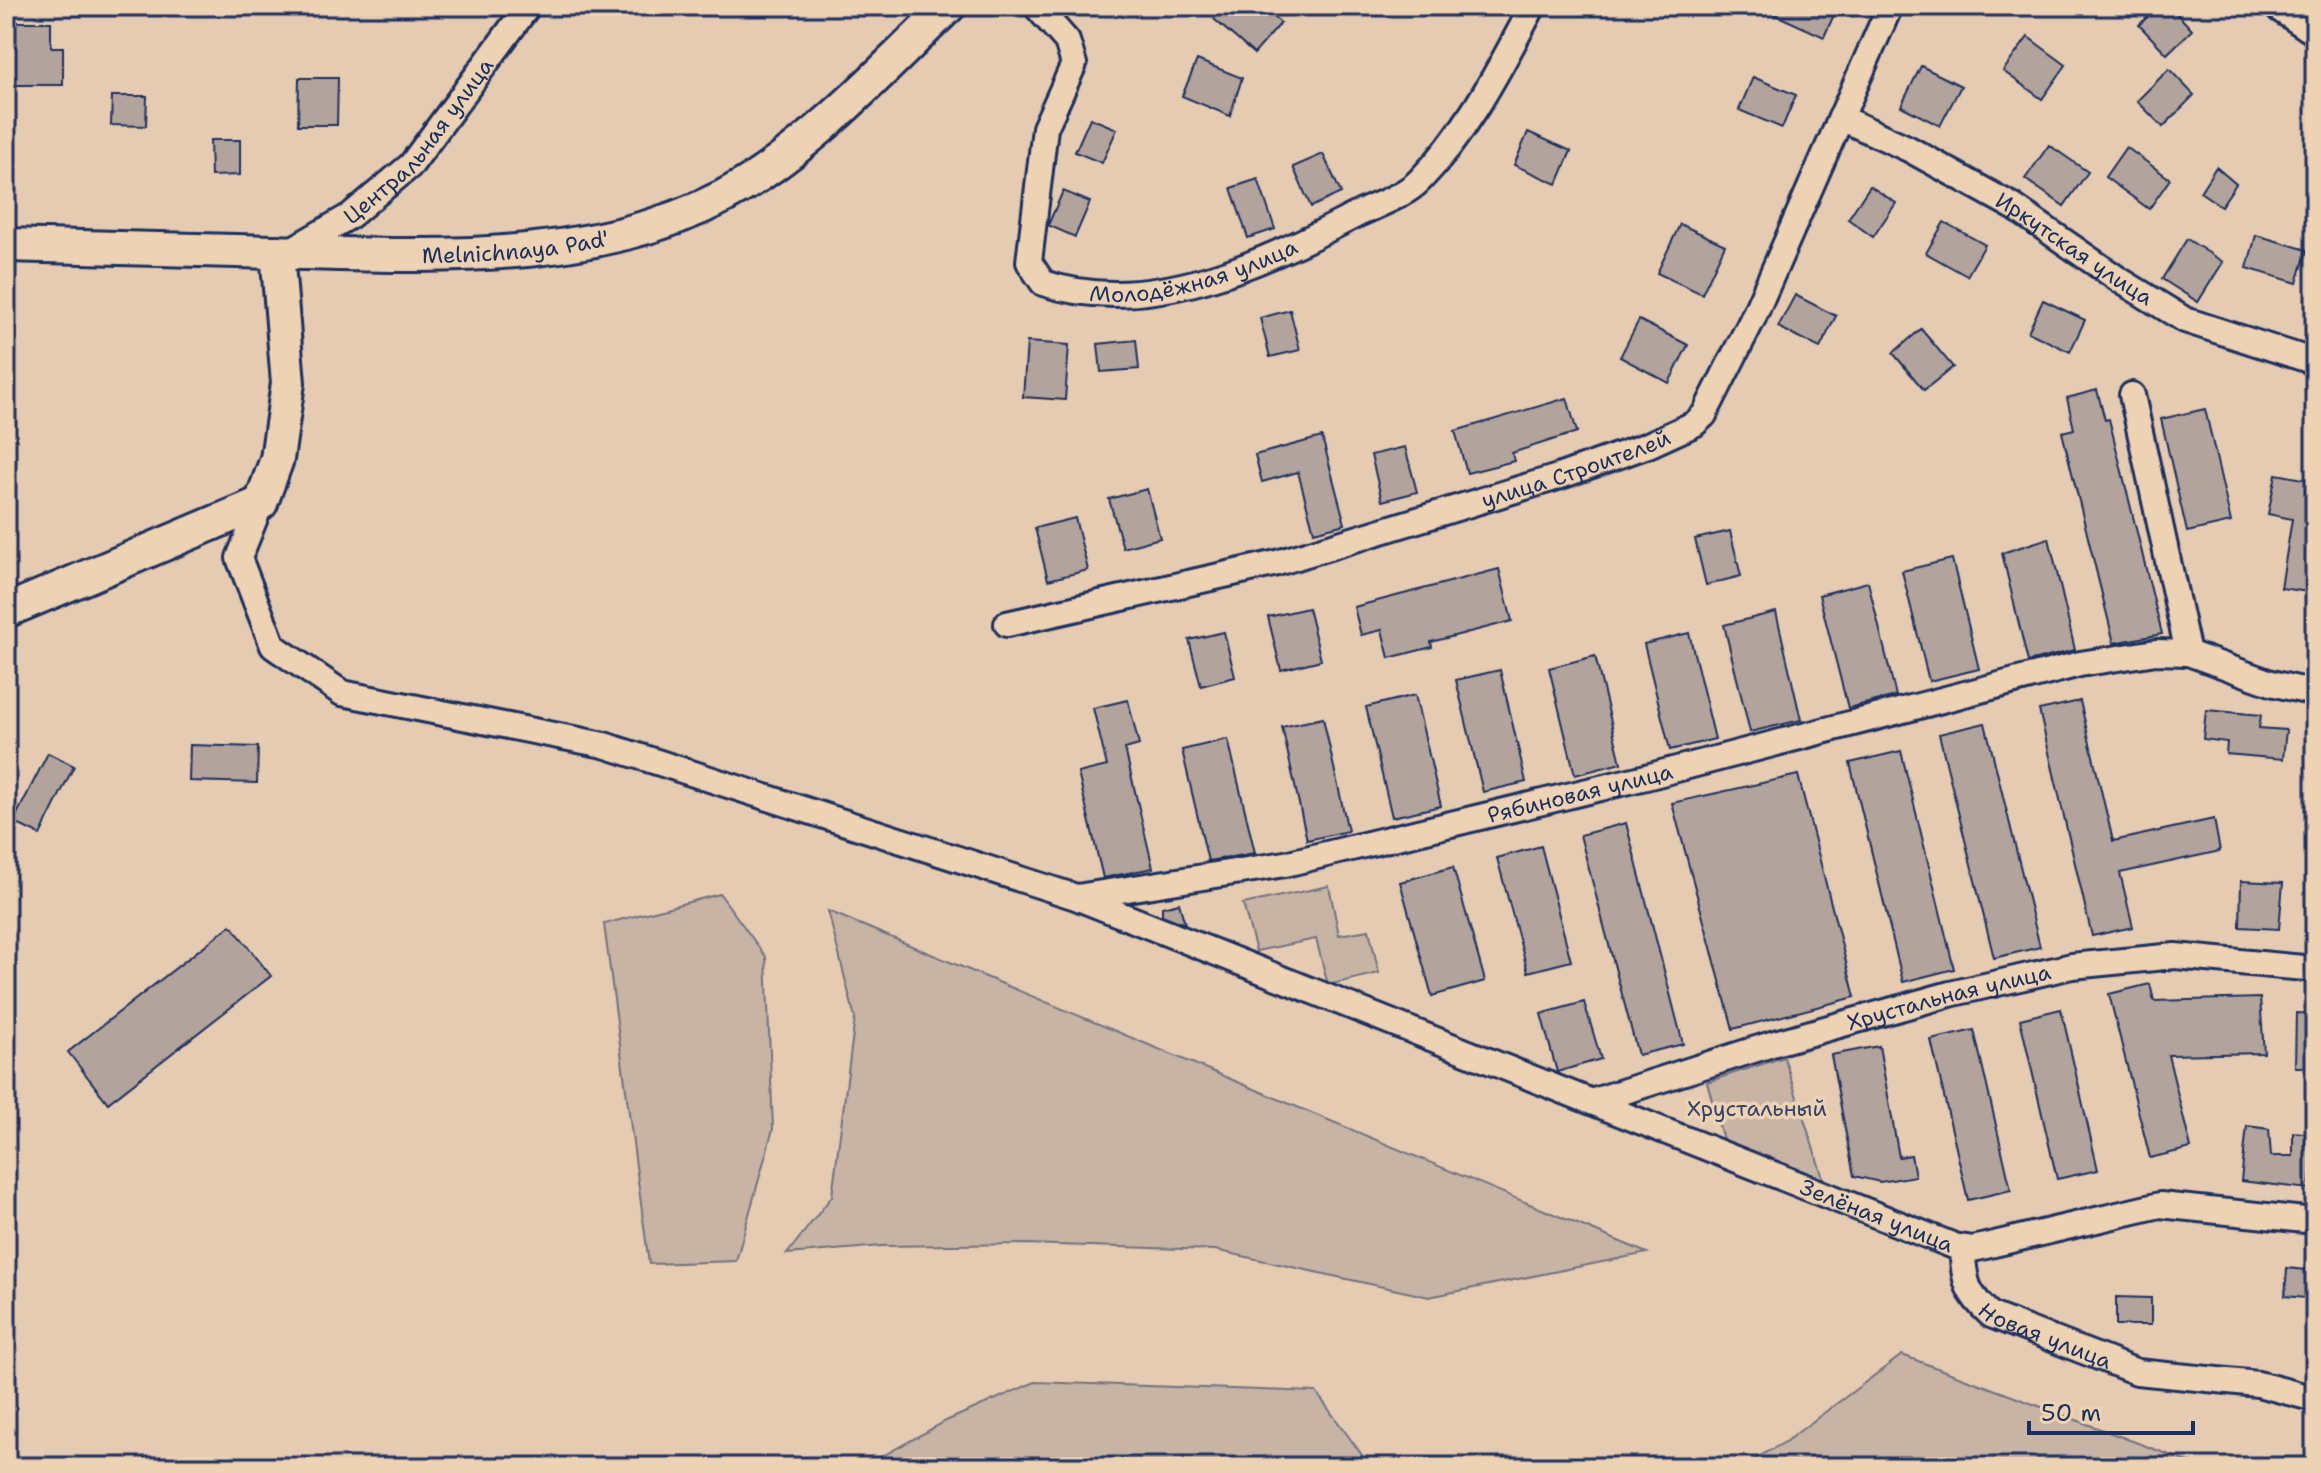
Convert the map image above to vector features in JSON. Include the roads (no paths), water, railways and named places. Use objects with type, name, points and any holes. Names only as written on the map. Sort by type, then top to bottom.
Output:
[{"type":"street","name":"Центральная улица","points":[[283,252],[350,216],[411,165],[528,6]]},
{"type":"street","name":"Melnichnaya Pad'","points":[[6,245],[283,252],[499,251],[573,243],[636,229],[698,208],[745,184],[802,141],[949,6]]},
{"type":"street","name":"Молодёжная улица","points":[[1036,6],[1067,41],[1074,64],[1045,128],[1029,262],[1043,283],[1093,293],[1174,289],[1280,254],[1418,183],[1464,128],[1533,6]]},
{"type":"street","name":"улица Строителей","points":[[1007,624],[1277,563],[1558,477],[1648,445],[1694,424],[1704,415],[1753,318],[1890,6]]},
{"type":"street","points":[[2275,6],[2315,33]]},
{"type":"street","name":"Иркутская улица","points":[[1841,118],[1909,149],[2014,207],[2118,279],[2185,320],[2315,362]]},
{"type":"street","points":[[6,611],[261,503],[277,459],[288,383],[283,252]]},
{"type":"street","points":[[2132,395],[2188,653],[2271,683],[2315,693]]},
{"type":"street","name":"Зелёная улица","points":[[261,503],[239,558],[273,646],[342,693],[604,745],[1076,897],[1962,1248],[1973,1249],[2160,1205],[2315,1221]]},
{"type":"street","name":"Рябиновая улица","points":[[1076,897],[1285,864],[1646,777],[2080,664],[2156,652],[2188,653]]},
{"type":"street","name":"Хрустальная улица","points":[[1594,1101],[1775,1043],[1950,994],[2072,966],[2175,956],[2315,969]]},
{"type":"street","name":"Новая улица","points":[[1962,1248],[1965,1282],[1974,1300],[1991,1315],[2137,1372],[2258,1384],[2315,1399]]},
{"type":"park label","name":"Хрустальный","points":[[1757,1108]]}]
